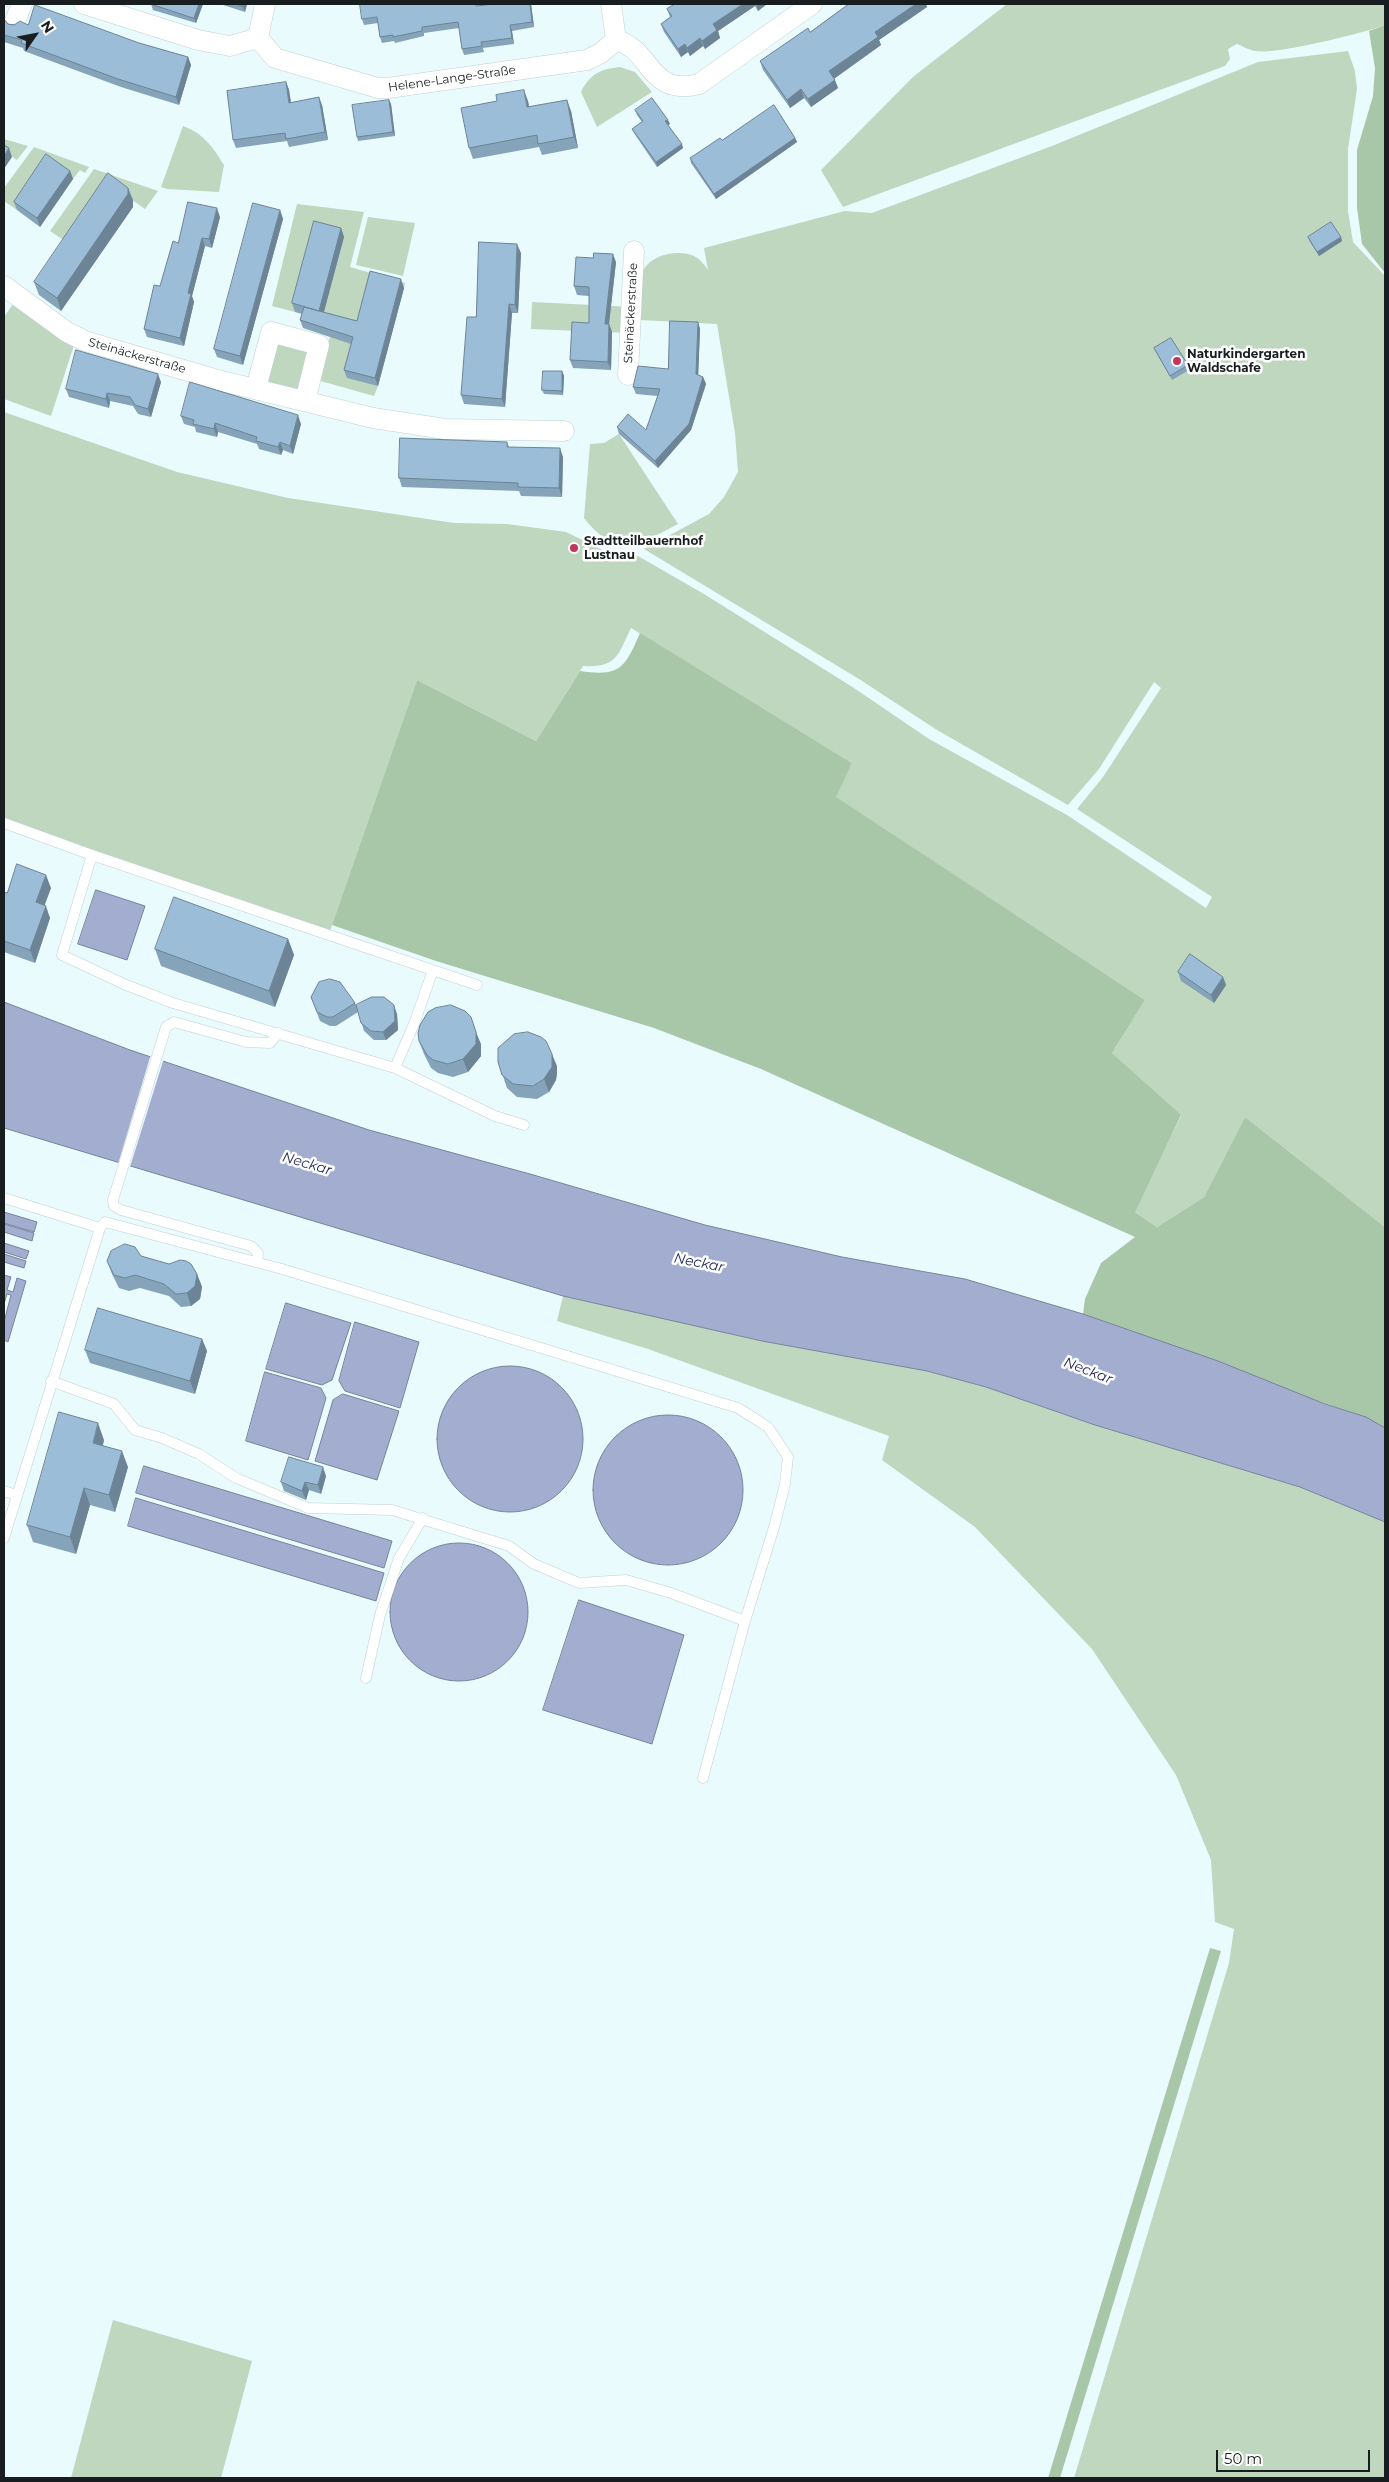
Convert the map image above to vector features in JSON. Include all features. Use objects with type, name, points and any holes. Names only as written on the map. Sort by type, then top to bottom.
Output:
[{"type":"street","points":[[84,4],[198,40],[230,46],[258,38],[265,4]]},
{"type":"street","points":[[611,4],[616,40],[626,42],[636,49],[652,71],[665,82],[683,88],[698,84],[812,4]]},
{"type":"street","name":"Helene-Lange-Straße","points":[[258,38],[275,58],[378,88],[587,60],[600,53],[616,40]]},
{"type":"street","name":"Steinäckerstraße","points":[[628,375],[634,251]]},
{"type":"street","name":"Steinäckerstraße","points":[[4,286],[67,332],[85,341],[218,380],[373,418],[436,429],[564,431]]},
{"type":"street","points":[[256,388],[271,332],[279,334],[319,345],[305,401]]},
{"type":"lane","points":[[4,823],[92,855],[477,985]]},
{"type":"lane","points":[[92,855],[62,956],[126,985],[173,1003],[395,1068],[495,1116],[524,1125]]},
{"type":"lane","points":[[395,1068],[414,1024],[432,970]]},
{"type":"lane","points":[[257,1262],[258,1254],[251,1246],[121,1210],[114,1206],[113,1200],[166,1027],[174,1022],[246,1042],[270,1043],[278,1033]]},
{"type":"lane","points":[[4,1198],[100,1228]]},
{"type":"lane","points":[[4,1538],[51,1381],[100,1228],[105,1222],[257,1262],[738,1408],[768,1427],[788,1457],[785,1484],[775,1524],[745,1621],[703,1778]]},
{"type":"lane","points":[[51,1381],[114,1404],[135,1430],[199,1454],[236,1478],[308,1508],[392,1510],[423,1518],[509,1546],[534,1564],[579,1583],[626,1580],[671,1593],[745,1621]]},
{"type":"lane","points":[[4,1491],[16,1495]]},
{"type":"lane","points":[[366,1678],[380,1615],[399,1558],[423,1518]]},
{"type":"green space","points":[[1007,4],[1385,4],[1385,25],[1340,38],[1281,50],[1255,51],[1237,44],[1228,49],[1230,59],[1225,66],[843,207],[821,170],[914,76]]},
{"type":"green space","points":[[1385,25],[1385,273],[1362,244],[1357,208],[1357,150],[1373,96],[1375,68],[1369,31]]},
{"type":"green space","points":[[1348,51],[1355,71],[1357,89],[1348,149],[1348,211],[1353,242],[1385,276],[1385,1227],[1245,1117],[1204,1197],[1157,1227],[1134,1211],[1181,1116],[1112,1053],[1145,1000],[835,797],[852,763],[631,628],[619,652],[610,662],[603,665],[583,666],[536,741],[417,680],[329,934],[4,823],[4,412],[177,472],[288,498],[454,523],[507,524],[566,532],[609,553],[631,552],[704,594],[854,688],[929,739],[1067,815],[1206,908],[1212,897],[1077,809],[1103,777],[1161,688],[1154,682],[1099,769],[1068,805],[937,730],[859,679],[644,549],[709,514],[724,497],[738,472],[735,433],[717,324],[640,320],[641,281],[644,269],[660,256],[674,253],[688,254],[698,259],[708,270],[704,248],[845,211],[872,213],[1052,146],[1258,62]]},
{"type":"green space","points":[[620,67],[635,72],[652,92],[597,127],[581,92],[588,81],[596,74],[607,69]]},
{"type":"green space","points":[[183,126],[207,141],[224,165],[219,192],[161,187]]},
{"type":"green space","points":[[4,139],[28,146],[17,160],[4,151]]},
{"type":"green space","points":[[34,147],[89,167],[85,173],[80,170],[73,179],[49,163],[17,210],[4,201],[4,188]]},
{"type":"green space","points":[[94,169],[158,191],[145,209],[112,186],[71,245],[50,231]]},
{"type":"green space","points":[[297,204],[364,212],[350,267],[405,283],[404,288],[374,280],[378,386],[374,396],[317,380],[330,337],[322,319],[344,237],[317,229],[295,312],[272,306]]},
{"type":"green space","points":[[368,217],[415,223],[403,276],[356,265]]},
{"type":"green space","points":[[532,302],[632,307],[630,333],[531,329]]},
{"type":"green space","points":[[13,304],[74,345],[51,416],[4,399],[4,317]]},
{"type":"green space","points":[[276,344],[308,352],[299,390],[267,382]]},
{"type":"green space","points":[[619,434],[678,524],[652,537],[629,544],[607,539],[595,531],[584,518],[590,444],[604,443]]},
{"type":"green space","points":[[640,633],[852,763],[836,797],[1145,1000],[1112,1053],[1181,1115],[1135,1212],[1157,1227],[1204,1197],[1245,1117],[1385,1227],[1385,1428],[1356,1414],[1083,1314],[1085,1299],[1101,1263],[1135,1237],[761,1069],[654,1028],[436,961],[332,925],[417,680],[536,741],[580,671],[604,673],[613,671],[625,662],[630,655]]},
{"type":"green space","points":[[563,1296],[762,1341],[927,1371],[986,1387],[1095,1425],[1300,1487],[1385,1522],[1385,2478],[1074,2478],[1229,1963],[1234,1929],[1215,1922],[1211,1860],[1176,1775],[1092,1649],[975,1527],[882,1460],[889,1436],[648,1349],[557,1321]]},
{"type":"green space","points":[[1210,1948],[1221,1951],[1060,2478],[1048,2478]]},
{"type":"green space","points":[[113,2320],[252,2361],[221,2478],[71,2478]]},
{"type":"water","points":[[96,890],[145,906],[127,960],[78,944]]},
{"type":"water","name":"Neckar","points":[[4,1002],[130,1050],[369,1130],[705,1225],[842,1257],[965,1279],[1083,1314],[1218,1361],[1325,1404],[1366,1417],[1385,1428],[1385,1522],[1300,1487],[1095,1425],[986,1387],[927,1371],[762,1341],[563,1296],[4,1128]]},
{"type":"water","points":[[4,1212],[37,1222],[34,1232],[4,1223]]},
{"type":"water","points":[[4,1224],[34,1233],[32,1241],[4,1232]]},
{"type":"water","points":[[4,1243],[29,1251],[26,1259],[4,1252]]},
{"type":"water","points":[[4,1254],[26,1261],[24,1268],[4,1262]]},
{"type":"water","points":[[4,1275],[11,1277],[7,1290],[13,1292],[17,1278],[26,1281],[8,1342],[4,1340],[4,1322],[11,1295],[7,1294],[4,1304]]},
{"type":"water","points":[[286,1303],[351,1323],[332,1380],[322,1385],[266,1369]]},
{"type":"water","points":[[355,1322],[419,1342],[400,1408],[345,1391],[339,1381]]},
{"type":"water","points":[[510,1366],[538,1371],[562,1387],[578,1411],[583,1439],[578,1467],[562,1491],[538,1507],[510,1512],[482,1507],[458,1491],[442,1467],[437,1439],[442,1411],[458,1387],[482,1371]]},
{"type":"water","points":[[265,1372],[321,1388],[326,1398],[308,1460],[246,1441]]},
{"type":"water","points":[[343,1394],[399,1411],[377,1480],[315,1461],[333,1400]]},
{"type":"water","points":[[668,1415],[697,1421],[721,1437],[737,1461],[743,1490],[737,1519],[721,1543],[697,1559],[668,1565],[639,1559],[615,1543],[599,1519],[593,1490],[599,1461],[615,1437],[639,1421]]},
{"type":"water","points":[[144,1466],[392,1541],[384,1568],[136,1493]]},
{"type":"water","points":[[136,1498],[384,1573],[376,1601],[128,1526]]},
{"type":"water","points":[[459,1543],[485,1548],[508,1563],[523,1586],[528,1612],[523,1638],[508,1661],[485,1676],[459,1681],[433,1676],[410,1661],[395,1638],[390,1612],[395,1586],[410,1563],[433,1548]]},
{"type":"water","points":[[579,1600],[684,1635],[652,1744],[543,1710]]},
{"type":"pier","points":[[151,1054],[164,1058],[130,1167],[118,1164]]},
{"type":"building","points":[[151,4],[199,4],[194,18]]},
{"type":"building","points":[[360,4],[476,4],[476,6],[530,4],[532,22],[510,25],[512,38],[481,42],[482,46],[462,49],[458,22],[422,27],[422,31],[393,37],[393,35],[380,37],[377,17],[362,19]]},
{"type":"building","points":[[675,4],[743,4],[713,24],[717,30],[702,41],[700,38],[687,48],[685,44],[678,49],[661,24],[672,16],[667,9]]},
{"type":"building","points":[[849,4],[916,4],[875,32],[878,37],[829,71],[835,80],[808,99],[801,89],[787,100],[760,61],[808,28],[810,32]]},
{"type":"building","points":[[35,5],[139,43],[188,57],[176,97],[118,79],[21,43],[22,40],[4,35],[4,19],[8,24],[14,25],[20,21],[28,25]]},
{"type":"building","points":[[286,82],[289,103],[319,97],[325,132],[286,139],[285,133],[233,140],[227,91]]},
{"type":"building","points":[[524,90],[527,107],[567,100],[574,137],[538,144],[537,135],[469,148],[461,108],[497,101],[496,95]]},
{"type":"building","points":[[652,98],[668,120],[665,121],[682,144],[656,162],[632,129],[643,121],[635,110]]},
{"type":"building","points":[[389,100],[393,132],[357,137],[352,105]]},
{"type":"building","points":[[774,105],[795,138],[714,194],[690,158],[720,138],[722,140]]},
{"type":"building","points":[[4,145],[9,148],[4,156]]},
{"type":"building","points":[[46,154],[70,171],[37,218],[14,202]]},
{"type":"building","points":[[108,173],[128,188],[128,194],[57,298],[34,282]]},
{"type":"building","points":[[188,202],[217,208],[209,239],[202,238],[188,293],[191,294],[180,338],[144,329],[154,285],[160,286],[173,241],[178,243]]},
{"type":"building","points":[[253,203],[280,210],[240,356],[214,349]]},
{"type":"building","points":[[314,221],[341,228],[319,311],[292,303]]},
{"type":"building","points":[[1331,222],[1341,237],[1317,252],[1308,237]]},
{"type":"building","points":[[479,242],[517,244],[515,305],[509,304],[502,399],[461,395],[467,317],[476,317]]},
{"type":"building","points":[[594,253],[613,254],[605,324],[609,324],[608,362],[570,360],[572,322],[589,323],[589,287],[574,286],[576,257],[593,258]]},
{"type":"building","points":[[370,271],[401,279],[375,378],[344,370],[353,337],[300,320],[304,307],[357,321]]},
{"type":"building","points":[[670,321],[698,322],[696,374],[703,377],[689,424],[655,461],[617,427],[628,414],[646,430],[660,389],[633,387],[638,366],[668,369]]},
{"type":"building","points":[[1171,338],[1188,365],[1170,376],[1154,348]]},
{"type":"building","points":[[76,350],[158,374],[148,409],[135,405],[130,397],[107,393],[106,399],[66,389]]},
{"type":"building","points":[[543,371],[562,371],[562,391],[542,390]]},
{"type":"building","points":[[190,382],[298,415],[290,446],[280,442],[278,447],[256,441],[257,437],[215,423],[214,429],[193,424],[194,420],[181,416]]},
{"type":"building","points":[[400,438],[507,442],[507,447],[560,448],[559,488],[518,487],[518,483],[399,478]]},
{"type":"building","points":[[17,864],[46,875],[36,902],[46,906],[30,950],[4,941],[4,892],[7,893]]},
{"type":"building","points":[[174,897],[288,939],[269,991],[155,949]]},
{"type":"building","points":[[1190,954],[1223,977],[1211,995],[1178,972]]},
{"type":"building","points":[[330,979],[340,982],[355,1003],[333,1017],[327,1017],[317,1012],[311,997],[319,982]]},
{"type":"building","points":[[372,997],[384,997],[394,1005],[395,1021],[383,1032],[371,1031],[361,1023],[356,1005]]},
{"type":"building","points":[[451,1005],[465,1011],[471,1017],[476,1032],[476,1044],[463,1059],[448,1064],[433,1060],[427,1055],[419,1041],[418,1033],[420,1025],[428,1012],[435,1008]]},
{"type":"building","points":[[528,1032],[546,1041],[552,1054],[552,1067],[544,1079],[533,1086],[513,1084],[502,1075],[498,1062],[498,1048],[514,1034]]},
{"type":"building","points":[[125,1244],[135,1247],[141,1256],[169,1264],[180,1260],[191,1264],[197,1274],[195,1286],[187,1293],[176,1294],[164,1284],[135,1275],[125,1278],[114,1275],[107,1261],[111,1251]]},
{"type":"building","points":[[98,1308],[202,1339],[190,1381],[85,1350]]},
{"type":"building","points":[[59,1412],[98,1423],[93,1443],[122,1451],[109,1495],[84,1488],[70,1537],[27,1525]]},
{"type":"building","points":[[289,1457],[323,1467],[318,1485],[305,1482],[302,1491],[281,1482]]},
{"type":"place","name":"Naturkindergarten Waldschafe","points":[[1177,361]]},
{"type":"place","name":"Stadtteilbauernhof Lustnau","points":[[574,548]]}]
